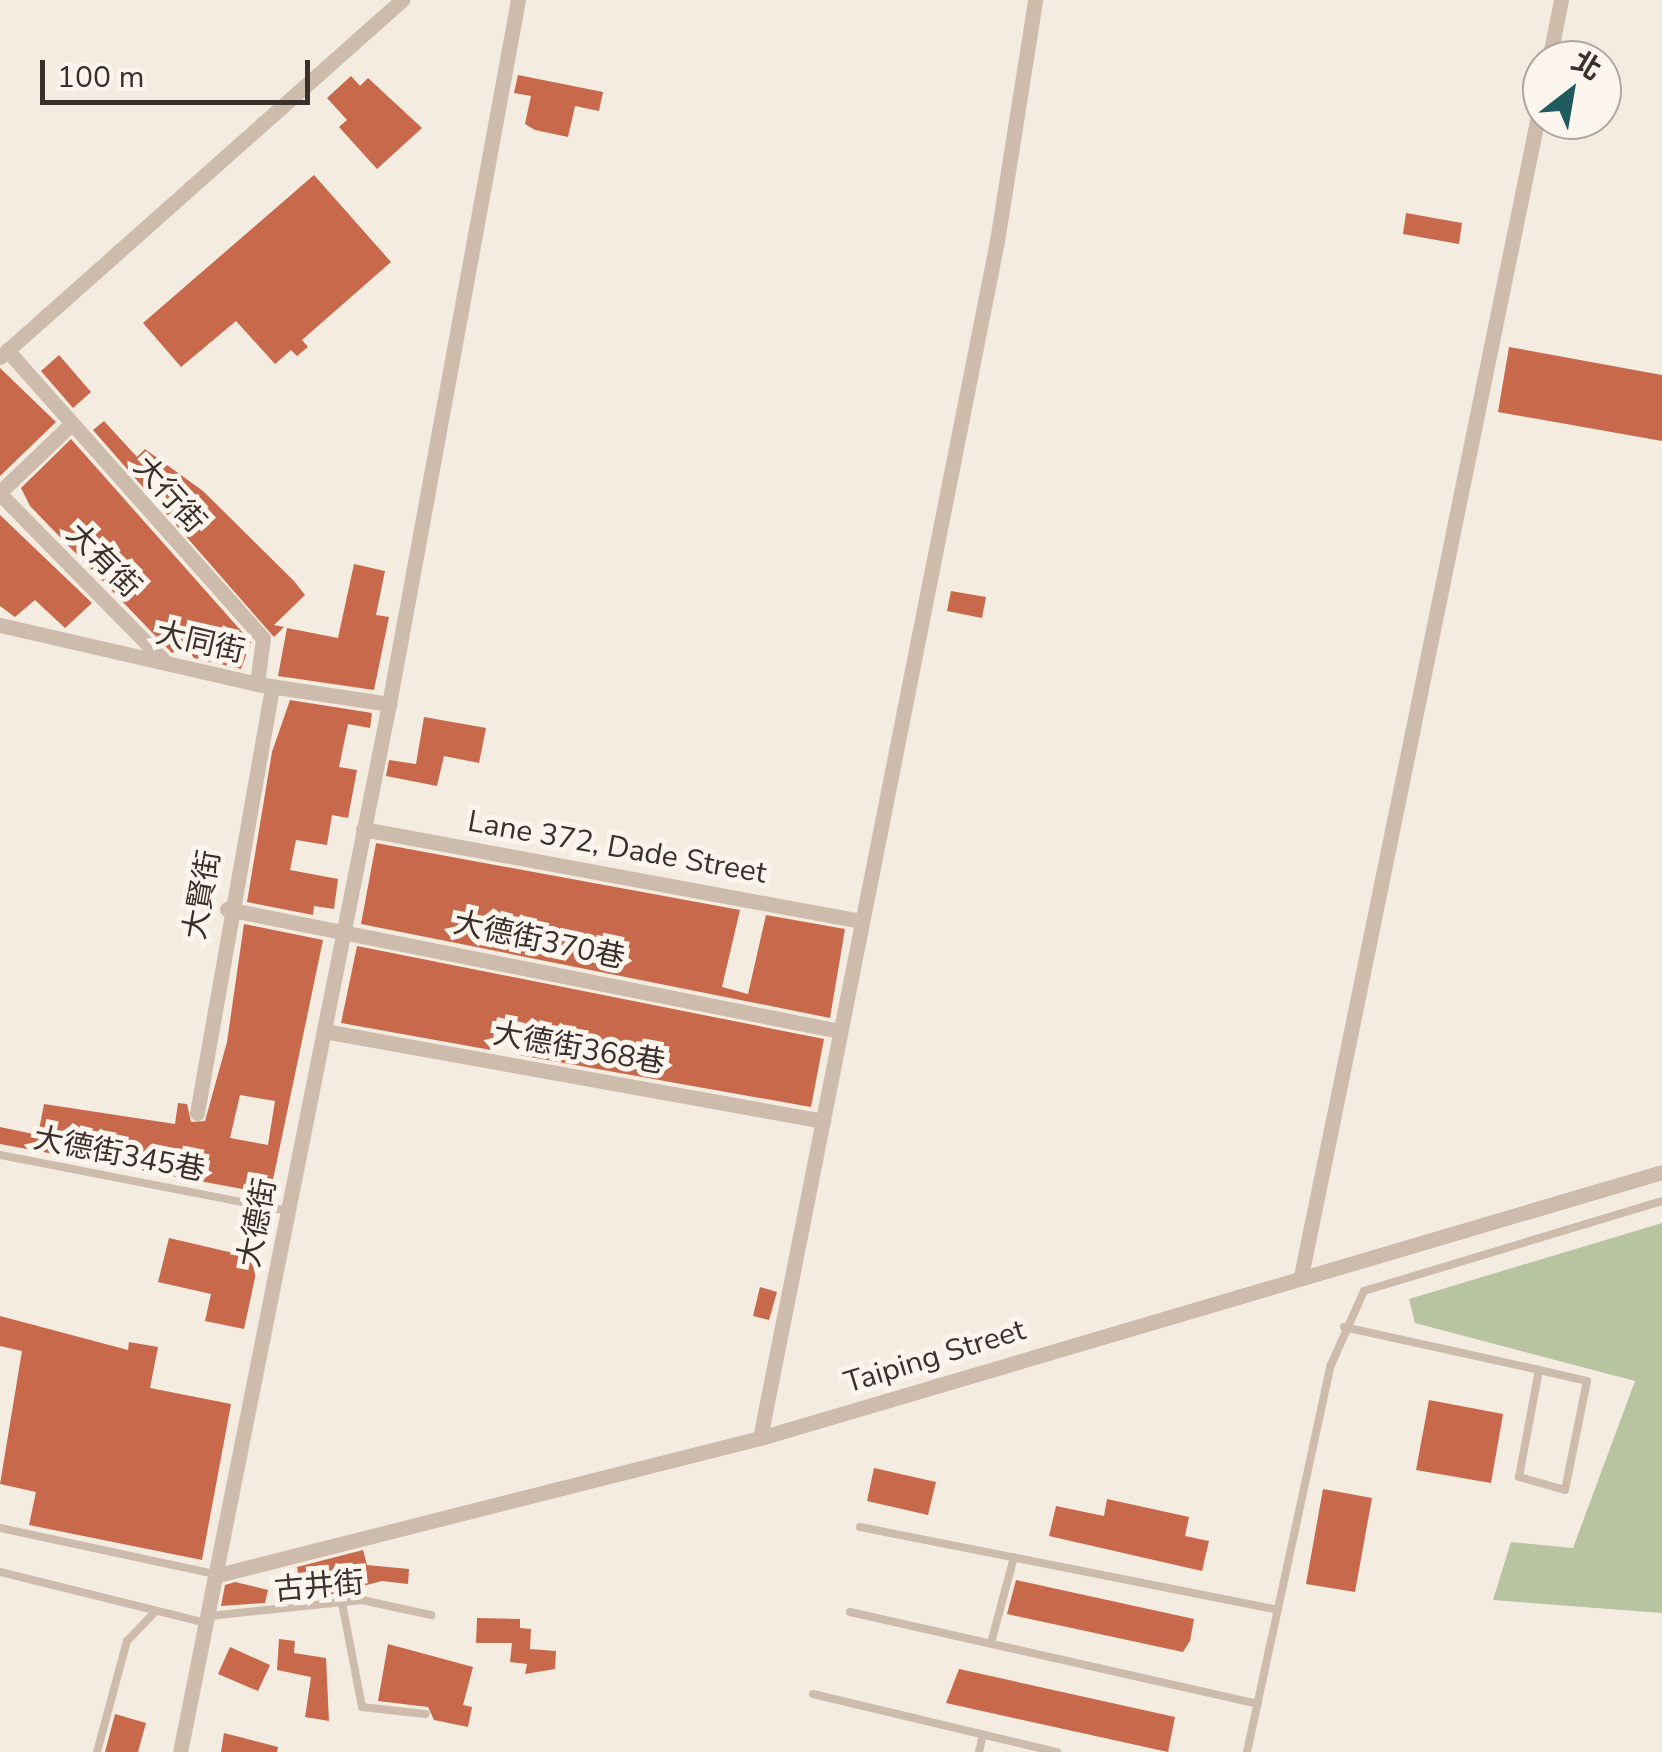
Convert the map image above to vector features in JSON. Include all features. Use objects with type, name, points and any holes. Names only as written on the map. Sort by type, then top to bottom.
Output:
[{"type":"street","points":[[4,354],[402,0]]},
{"type":"street","name":"大德街","points":[[180,1752],[390,704],[518,0]]},
{"type":"street","points":[[760,1438],[997,241],[1036,0]]},
{"type":"street","points":[[1553,40],[1561,0]]},
{"type":"street","points":[[1301,1276],[1533,140]]},
{"type":"street","name":"大行街","points":[[4,354],[262,638],[264,686]]},
{"type":"street","points":[[0,493],[70,425]]},
{"type":"street","name":"大有街","points":[[0,493],[168,665]]},
{"type":"street","name":"大同街","points":[[0,624],[264,686],[390,704]]},
{"type":"street","name":"大賢街","points":[[197,1113],[264,686]]},
{"type":"street","name":"Lane 372, Dade Street","points":[[362,829],[861,921]]},
{"type":"street","name":"大德街370巷","points":[[227,909],[344,929],[839,1031]]},
{"type":"street","name":"大德街368巷","points":[[324,1031],[823,1121]]},
{"type":"street","name":"Taiping Street","points":[[218,1575],[760,1438],[1662,1172]]},
{"type":"lane","name":"大德街345巷","points":[[0,1155],[288,1211]]},
{"type":"lane","points":[[1247,1752],[1344,1327],[1364,1291],[1662,1200]]},
{"type":"lane","points":[[1344,1327],[1539,1370],[1588,1381],[1565,1490],[1519,1477],[1539,1370]]},
{"type":"lane","points":[[860,1527],[1278,1610]]},
{"type":"lane","points":[[0,1528],[218,1575]]},
{"type":"lane","points":[[991,1643],[1014,1557]]},
{"type":"lane","name":"古井街","points":[[0,1572],[154,1613],[208,1619],[342,1604],[431,1614]]},
{"type":"lane","points":[[342,1604],[362,1708],[426,1714]]},
{"type":"lane","points":[[850,1612],[1258,1704]]},
{"type":"lane","points":[[97,1752],[127,1641],[154,1613]]},
{"type":"lane","points":[[813,1694],[1056,1752]]},
{"type":"lane","points":[[980,1752],[983,1734]]},
{"type":"green space","points":[[1662,1223],[1662,1613],[1493,1600],[1511,1542],[1573,1548],[1635,1381],[1415,1323],[1409,1299]]},
{"type":"building","points":[[518,75],[603,92],[599,111],[575,106],[568,137],[535,130],[525,124],[531,96],[514,93]]},
{"type":"building","points":[[351,76],[360,86],[368,78],[422,128],[377,169],[339,127],[347,120],[327,98]]},
{"type":"building","points":[[314,175],[391,262],[302,340],[308,347],[297,356],[291,350],[275,364],[236,321],[181,367],[143,323]]},
{"type":"building","points":[[1406,213],[1462,223],[1459,244],[1403,234]]},
{"type":"building","points":[[1509,347],[1662,375],[1662,441],[1498,412]]},
{"type":"building","points":[[59,355],[91,392],[73,408],[41,371]]},
{"type":"building","points":[[0,368],[56,422],[0,476]]},
{"type":"building","points":[[104,421],[137,457],[145,449],[203,491],[294,581],[305,595],[274,625],[284,627],[274,637],[93,430]]},
{"type":"building","points":[[71,439],[251,642],[241,669],[194,658],[184,646],[172,653],[30,506],[21,488]]},
{"type":"building","points":[[0,515],[92,603],[65,628],[35,600],[15,617],[0,606]]},
{"type":"building","points":[[354,564],[385,571],[376,615],[389,617],[374,690],[278,676],[287,628],[338,638]]},
{"type":"building","points":[[951,591],[986,597],[982,618],[947,611]]},
{"type":"building","points":[[290,700],[372,713],[370,728],[348,724],[339,767],[357,770],[348,818],[332,815],[327,845],[296,840],[290,870],[338,879],[334,909],[314,906],[313,915],[247,902],[272,752]]},
{"type":"building","points":[[424,717],[486,728],[479,763],[444,756],[437,786],[386,776],[389,760],[416,764]]},
{"type":"building","points":[[376,843],[740,910],[722,987],[748,994],[766,915],[845,929],[830,1018],[361,924]]},
{"type":"building","points":[[244,924],[323,940],[270,1194],[0,1144],[0,1127],[38,1135],[44,1104],[175,1124],[178,1103],[187,1104],[191,1122],[205,1121],[227,1042]],"holes":[[[240,1095],[275,1101],[268,1145],[230,1138]]]},
{"type":"building","points":[[357,946],[824,1039],[811,1107],[519,1055],[525,1023],[497,1017],[491,1050],[341,1023]]},
{"type":"building","points":[[169,1238],[259,1259],[244,1329],[205,1321],[211,1294],[158,1282]]},
{"type":"building","points":[[760,1287],[777,1292],[769,1320],[753,1316]]},
{"type":"building","points":[[0,1316],[128,1350],[129,1342],[158,1347],[150,1388],[231,1404],[202,1560],[29,1525],[36,1492],[0,1484],[22,1351],[0,1346]]},
{"type":"building","points":[[1429,1400],[1503,1414],[1491,1483],[1416,1470]]},
{"type":"building","points":[[874,1468],[936,1482],[928,1515],[867,1501]]},
{"type":"building","points":[[1323,1489],[1372,1498],[1355,1592],[1306,1584]]},
{"type":"building","points":[[1107,1499],[1189,1517],[1185,1536],[1209,1541],[1202,1571],[1049,1536],[1056,1506],[1104,1516]]},
{"type":"building","points":[[363,1550],[367,1565],[409,1569],[408,1584],[382,1581],[324,1596],[318,1574],[299,1578],[297,1567]]},
{"type":"building","points":[[1016,1580],[1194,1619],[1190,1641],[1183,1652],[1007,1614]]},
{"type":"building","points":[[235,1582],[268,1590],[265,1603],[221,1606],[225,1585]]},
{"type":"building","points":[[477,1618],[520,1619],[520,1628],[531,1629],[530,1649],[556,1651],[555,1669],[525,1674],[527,1664],[510,1662],[512,1643],[476,1643]]},
{"type":"building","points":[[279,1639],[295,1641],[294,1653],[326,1658],[329,1721],[305,1717],[311,1677],[277,1670]]},
{"type":"building","points":[[388,1644],[473,1667],[463,1705],[472,1707],[468,1727],[434,1720],[428,1707],[378,1701]]},
{"type":"building","points":[[230,1647],[270,1665],[258,1691],[218,1674]]},
{"type":"building","points":[[959,1669],[1175,1717],[1168,1752],[946,1703]]},
{"type":"building","points":[[115,1714],[146,1723],[138,1752],[105,1752]]},
{"type":"building","points":[[224,1733],[278,1747],[277,1752],[221,1752]]}]
